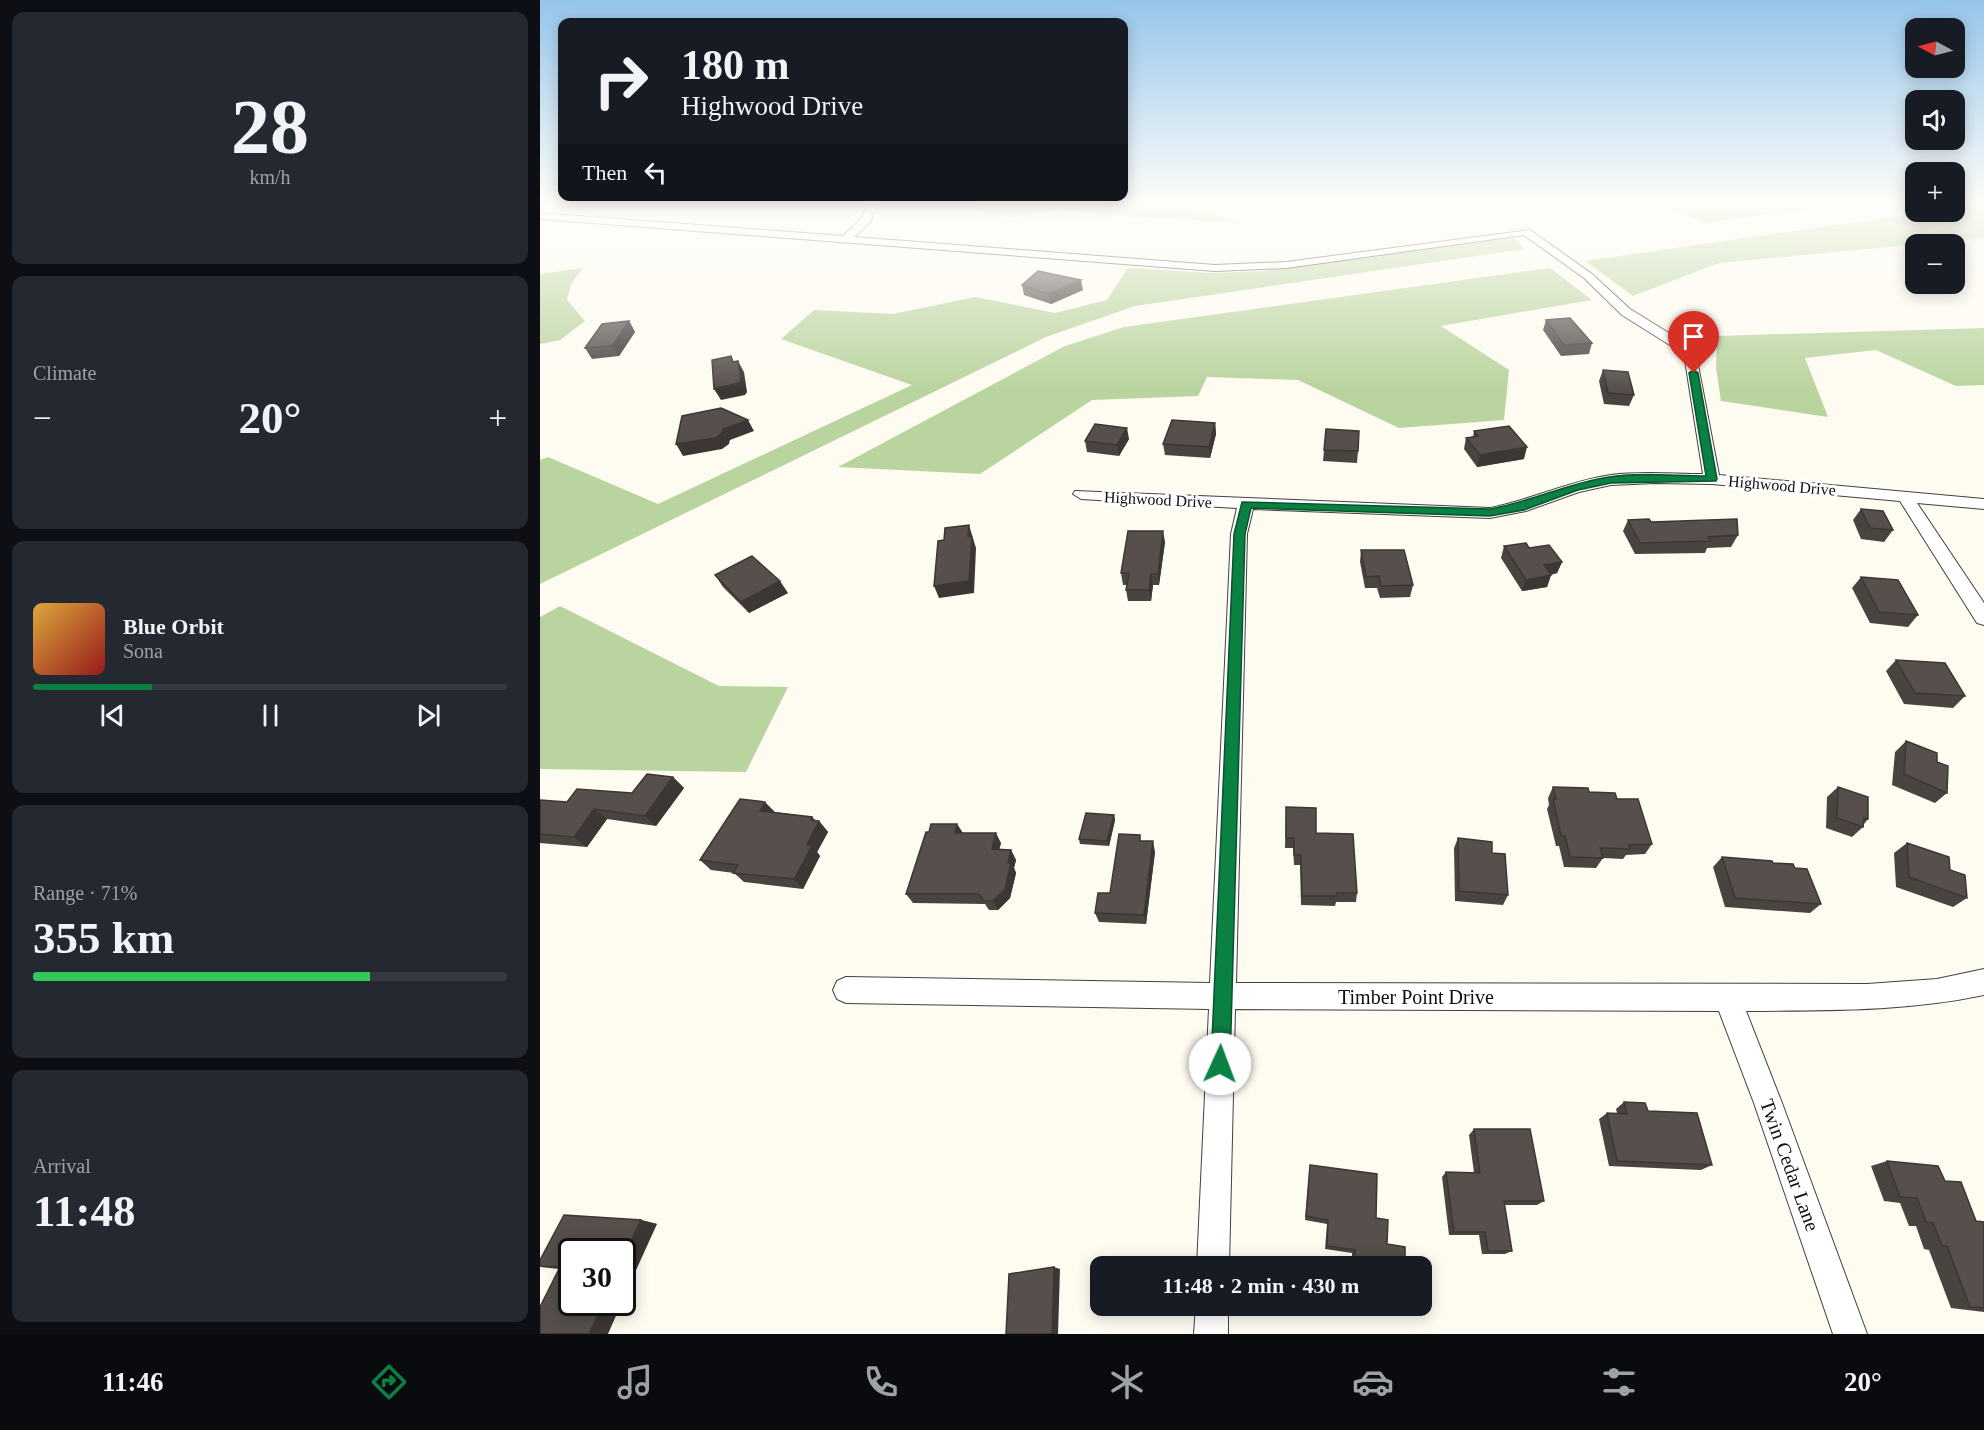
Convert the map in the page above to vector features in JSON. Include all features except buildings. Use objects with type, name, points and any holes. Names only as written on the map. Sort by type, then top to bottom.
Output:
[{"type":"street","points":[[1183,265],[1250,268],[1273,265]]},
{"type":"street","points":[[1572,265],[1626,312],[1653,331],[1690,352],[1712,479]]},
{"type":"street","name":"Highwood Drive","points":[[1081,494],[1246,504],[1490,513],[1520,507],[1575,488],[1611,480],[1712,479],[1984,504]]},
{"type":"street","points":[[1906,498],[1984,618]]},
{"type":"street","points":[[1213,1256],[1239,534],[1246,504]]},
{"type":"street","name":"Timber Point Drive","points":[[846,990],[1223,996],[1727,998],[1867,997],[1937,992],[1984,982]]},
{"type":"street","name":"Twin Cedar Lane","points":[[1727,998],[1768,1103],[1850,1334]]},
{"type":"street","points":[[1211,1334],[1212,1316]]},
{"type":"green space","points":[[1308,265],[1413,265],[1135,306],[1046,337],[540,584],[540,460],[548,457],[658,504],[912,385],[781,339],[814,310],[893,314],[975,297],[1055,313],[1107,300],[1128,268],[1211,273],[1264,271]]},
{"type":"green space","points":[[1591,265],[1713,265],[1633,296]]},
{"type":"green space","points":[[583,268],[571,284],[567,300],[585,321],[560,340],[540,344],[540,274]]},
{"type":"green space","points":[[1550,268],[1592,300],[1441,326],[1509,370],[1504,420],[1399,428],[1298,380],[1207,377],[1198,396],[1092,400],[980,474],[838,467],[1065,346],[1124,327]]},
{"type":"green space","points":[[1984,328],[1984,385],[1956,386],[1876,350],[1805,358],[1828,417],[1721,401],[1716,367],[1717,336]]},
{"type":"green space","points":[[560,606],[719,686],[788,687],[746,772],[540,769],[540,617]]},
{"type":"route","points":[[1220,1064],[1239,534],[1246,504],[1490,513],[1520,507],[1575,488],[1611,480],[1712,479],[1694,373]]}]
